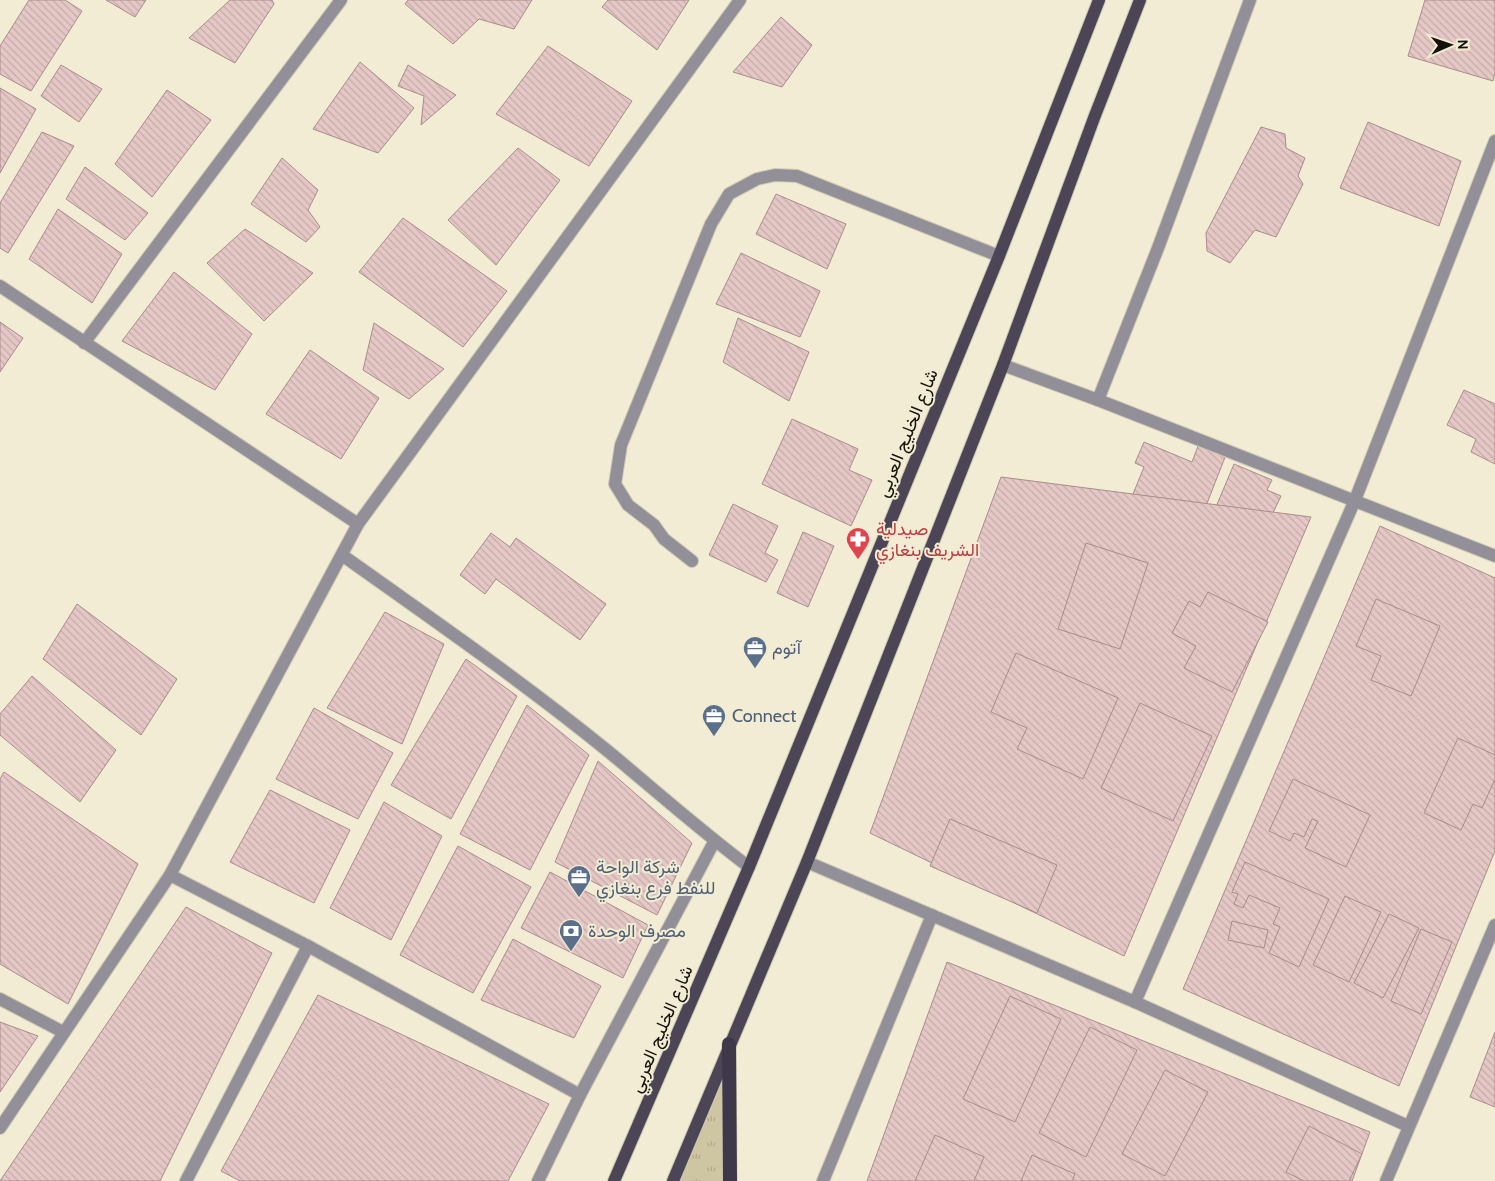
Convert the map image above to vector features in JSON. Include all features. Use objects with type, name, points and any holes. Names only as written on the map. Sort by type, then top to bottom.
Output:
[{"type":"highway","points":[[729,1044],[730,1181]]},
{"type":"main road","name":"شارع الخليج العربي","points":[[614,1181],[749,867],[999,256],[1099,0]]},
{"type":"main road","points":[[673,1181],[807,862],[1003,365],[1094,118],[1140,0]]},
{"type":"street","points":[[84,343],[340,0]]},
{"type":"street","points":[[0,1128],[170,875],[358,524],[740,0]]},
{"type":"street","points":[[1098,400],[1158,248],[1250,0]]},
{"type":"street","points":[[1135,1002],[1355,500],[1495,141]]},
{"type":"street","points":[[692,561],[664,539],[654,524],[628,505],[614,484],[621,445],[711,224],[729,194],[756,179],[775,174],[797,176],[999,256]]},
{"type":"street","points":[[0,286],[358,524]]},
{"type":"street","points":[[1003,365],[1098,400],[1495,556]]},
{"type":"street","points":[[342,555],[500,667],[609,752],[714,842],[749,867]]},
{"type":"street","points":[[538,1181],[580,1095],[714,842]]},
{"type":"street","points":[[807,862],[1135,1002],[1408,1126]]},
{"type":"street","points":[[170,875],[308,946],[580,1095]]},
{"type":"street","points":[[823,1181],[932,914]]},
{"type":"street","points":[[1386,1181],[1495,925]]},
{"type":"street","points":[[186,1181],[308,946]]},
{"type":"street","points":[[0,999],[63,1032]]},
{"type":"green space","points":[[726,1059],[727,1181],[676,1181]]},
{"type":"building","points":[[29,0],[65,0],[82,11],[31,91],[0,74],[0,46]]},
{"type":"building","points":[[106,0],[146,0],[135,17]]},
{"type":"building","points":[[230,0],[272,0],[274,4],[235,63],[189,38]]},
{"type":"building","points":[[408,0],[532,0],[514,29],[479,19],[453,44],[405,4]]},
{"type":"building","points":[[608,0],[689,0],[657,50],[602,7]]},
{"type":"building","points":[[1425,0],[1495,0],[1495,73],[1493,81],[1408,56]]},
{"type":"building","points":[[781,17],[812,45],[782,87],[733,72]]},
{"type":"building","points":[[548,46],[632,101],[589,166],[496,114]]},
{"type":"building","points":[[360,62],[414,108],[378,153],[313,129]]},
{"type":"building","points":[[61,65],[102,89],[79,122],[41,96]]},
{"type":"building","points":[[408,65],[456,95],[421,125],[424,96],[398,86]]},
{"type":"building","points":[[0,88],[36,109],[0,173]]},
{"type":"building","points":[[167,90],[211,120],[152,197],[115,164]]},
{"type":"building","points":[[1368,122],[1461,161],[1439,226],[1340,188]]},
{"type":"building","points":[[1261,127],[1285,134],[1286,148],[1305,158],[1298,176],[1303,184],[1276,237],[1255,230],[1230,263],[1207,251],[1206,233]]},
{"type":"building","points":[[42,132],[74,146],[8,253],[0,248],[0,203]]},
{"type":"building","points":[[518,148],[560,180],[496,265],[448,220]]},
{"type":"building","points":[[282,158],[318,190],[308,210],[320,227],[306,242],[251,204]]},
{"type":"building","points":[[85,167],[148,213],[125,240],[66,199]]},
{"type":"building","points":[[776,194],[846,224],[827,269],[756,234]]},
{"type":"building","points":[[58,209],[122,254],[92,303],[29,259]]},
{"type":"building","points":[[403,218],[507,291],[463,347],[359,272]]},
{"type":"building","points":[[245,229],[313,273],[264,321],[207,263]]},
{"type":"building","points":[[741,253],[820,291],[800,337],[716,304]]},
{"type":"building","points":[[174,272],[252,334],[215,390],[122,341]]},
{"type":"building","points":[[738,318],[809,352],[789,401],[723,362]]},
{"type":"building","points":[[0,322],[23,338],[0,372]]},
{"type":"building","points":[[374,323],[444,369],[409,399],[363,370]]},
{"type":"building","points":[[310,350],[379,398],[341,459],[266,414]]},
{"type":"building","points":[[1464,390],[1495,404],[1495,464],[1471,452],[1476,439],[1447,425]]},
{"type":"building","points":[[792,419],[858,449],[849,470],[872,480],[851,526],[762,484]]},
{"type":"building","points":[[1200,441],[1227,452],[1206,506],[1196,502],[1178,549],[1112,522],[1123,495],[1131,499],[1144,467],[1135,463],[1144,442],[1192,462]]},
{"type":"building","points":[[1234,464],[1272,480],[1267,490],[1281,496],[1272,515],[1288,522],[1283,534],[1292,538],[1277,573],[1269,569],[1264,580],[1197,552]]},
{"type":"building","points":[[1001,477],[1311,517],[1124,956],[870,833]]},
{"type":"building","points":[[733,504],[778,526],[765,553],[778,560],[766,582],[709,555]]},
{"type":"building","points":[[1380,526],[1495,578],[1495,851],[1399,1086],[1183,989]]},
{"type":"building","points":[[803,532],[834,546],[808,607],[777,593]]},
{"type":"building","points":[[491,533],[510,547],[516,538],[606,604],[580,640],[496,579],[485,594],[460,575]]},
{"type":"building","points":[[1086,543],[1148,563],[1120,649],[1058,629]]},
{"type":"building","points":[[1208,592],[1268,622],[1232,692],[1184,668],[1196,646],[1172,633],[1189,601],[1200,607]]},
{"type":"building","points":[[1376,599],[1440,626],[1411,696],[1371,680],[1381,656],[1356,646]]},
{"type":"building","points":[[77,604],[177,679],[141,735],[43,659]]},
{"type":"building","points":[[385,612],[444,644],[402,744],[327,708]]},
{"type":"building","points":[[1016,653],[1118,698],[1083,779],[1017,749],[1027,728],[991,712]]},
{"type":"building","points":[[466,659],[517,696],[451,819],[391,785]]},
{"type":"building","points":[[32,676],[116,750],[80,802],[0,735],[0,714]]},
{"type":"building","points":[[1140,703],[1212,736],[1173,821],[1101,788]]},
{"type":"building","points":[[527,705],[589,755],[530,870],[460,834]]},
{"type":"building","points":[[314,708],[393,753],[358,819],[276,779]]},
{"type":"building","points":[[1458,738],[1495,755],[1495,779],[1482,808],[1473,804],[1461,830],[1424,813]]},
{"type":"building","points":[[598,761],[692,843],[657,915],[555,862]]},
{"type":"building","points":[[4,772],[138,864],[68,1004],[0,964],[0,779]]},
{"type":"building","points":[[1293,779],[1370,815],[1346,867],[1305,848],[1318,821],[1312,819],[1304,837],[1294,833],[1290,841],[1269,831]]},
{"type":"building","points":[[270,790],[350,830],[314,903],[230,862]]},
{"type":"building","points":[[384,802],[442,836],[391,940],[330,908]]},
{"type":"building","points":[[950,819],[1057,865],[1037,913],[930,866]]},
{"type":"building","points":[[458,846],[531,887],[473,993],[400,955]]},
{"type":"building","points":[[1245,862],[1329,899],[1299,967],[1269,953],[1280,927],[1273,924],[1280,908],[1249,895],[1243,908],[1234,904],[1238,894],[1232,892]]},
{"type":"building","points":[[550,872],[648,925],[623,978],[521,928]]},
{"type":"building","points":[[1345,896],[1381,912],[1349,982],[1313,965]]},
{"type":"building","points":[[186,907],[272,953],[160,1181],[0,1181]]},
{"type":"building","points":[[1389,914],[1419,928],[1383,998],[1354,983]]},
{"type":"building","points":[[1232,921],[1268,930],[1264,948],[1228,940]]},
{"type":"building","points":[[1421,929],[1452,942],[1421,1014],[1391,1001]]},
{"type":"building","points":[[513,939],[601,986],[574,1038],[481,1000]]},
{"type":"building","points":[[947,962],[1370,1132],[1352,1181],[867,1181]]},
{"type":"building","points":[[318,995],[549,1104],[508,1181],[240,1181],[221,1171]]},
{"type":"building","points":[[1010,996],[1061,1019],[1015,1122],[963,1099]]},
{"type":"building","points":[[0,1022],[38,1036],[0,1092]]},
{"type":"building","points":[[1090,1027],[1137,1050],[1086,1157],[1039,1133]]},
{"type":"building","points":[[1495,1032],[1495,1107],[1470,1097]]},
{"type":"building","points":[[1165,1070],[1208,1092],[1165,1176],[1122,1154]]},
{"type":"building","points":[[1309,1126],[1362,1154],[1349,1181],[1304,1181],[1286,1172]]},
{"type":"building","points":[[935,1135],[984,1157],[974,1181],[915,1181]]},
{"type":"building","points":[[1032,1155],[1075,1174],[1072,1181],[1021,1181]]},
{"type":"place","name":"صيدلية الشريف بنغازي","points":[[858,560]]},
{"type":"place","name":"آتوم","points":[[755,669]]},
{"type":"place","name":"Connect","points":[[714,737]]},
{"type":"place","name":"شركة الواحة للنفط فرع بنغازي","points":[[579,898]]},
{"type":"place","name":"مصرف الوحدة","points":[[571,952]]}]
